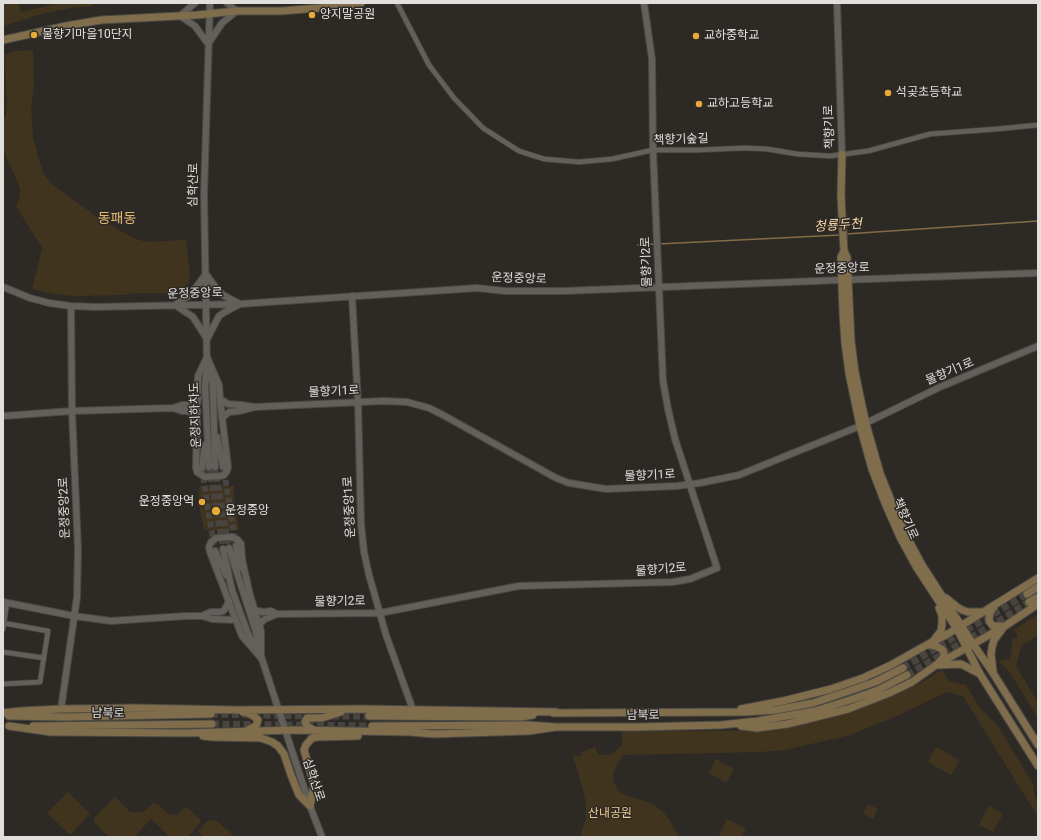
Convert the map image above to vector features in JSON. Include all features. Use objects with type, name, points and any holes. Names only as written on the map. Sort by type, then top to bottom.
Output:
[{"type":"main road","points":[[3,40],[101,20],[180,16],[237,11],[295,10],[345,6],[361,3]]},
{"type":"main road","name":"책향기로","points":[[842,154],[841,194],[844,251],[840,257],[844,279],[845,343],[848,366],[863,425],[872,469],[900,537],[917,568],[938,595],[970,646],[993,673],[1038,744]]},
{"type":"main road","points":[[721,712],[783,701],[831,689],[863,678],[891,665],[946,635],[1038,578]]},
{"type":"main road","points":[[1027,594],[1038,587]]},
{"type":"main road","points":[[938,595],[962,610],[968,612],[984,612]]},
{"type":"main road","points":[[932,642],[941,631],[942,624],[942,615],[938,595]]},
{"type":"main road","points":[[1030,602],[1038,596]]},
{"type":"main road","points":[[996,604],[990,612],[989,621],[994,626],[1005,626]]},
{"type":"main road","points":[[721,725],[757,728],[787,724],[848,709],[912,682],[936,665],[1005,626],[1038,604]]},
{"type":"main road","points":[[993,673],[991,654],[992,647],[994,640],[1005,626]]},
{"type":"main road","points":[[925,646],[936,646],[943,650],[943,658],[936,665]]},
{"type":"main road","name":"책향기로","points":[[970,646],[980,674],[1038,766]]},
{"type":"main road","points":[[936,665],[961,664],[980,674]]},
{"type":"main road","name":"남북로","points":[[369,716],[521,717],[556,712],[745,712],[776,710],[813,703],[875,682],[903,668]]},
{"type":"main road","name":"남북로","points":[[372,726],[528,725],[556,727],[638,727],[721,725],[771,719],[815,711],[878,690],[907,675]]},
{"type":"main road","points":[[3,715],[21,711],[61,708],[238,710],[357,709],[556,712]]},
{"type":"main road","points":[[317,731],[308,727],[305,722],[307,718],[322,718],[357,709]]},
{"type":"main road","points":[[238,710],[248,713],[258,720],[256,726],[244,731]]},
{"type":"main road","name":"남북로","points":[[3,715],[66,717],[211,714]]},
{"type":"main road","name":"남북로","points":[[6,726],[212,724]]},
{"type":"main road","points":[[6,726],[51,732],[185,733],[285,730],[410,732],[434,734],[528,731],[556,727]]},
{"type":"main road","points":[[310,806],[314,786],[304,750],[312,738],[387,735],[410,732]]},
{"type":"main road","points":[[185,733],[212,737],[260,738],[272,742],[278,746],[284,754],[299,795],[310,806]]},
{"type":"street","points":[[195,3],[180,16],[195,26],[208,44],[222,23],[237,11],[227,3]]},
{"type":"street","name":"심학산로","points":[[207,367],[204,193],[210,3]]},
{"type":"street","name":"책향기숲길","points":[[398,3],[429,65],[454,98],[483,128],[519,151],[544,159],[579,162],[612,159],[653,150],[745,148],[830,156],[868,151],[930,134],[1038,125]]},
{"type":"street","points":[[644,3],[652,59],[653,150]]},
{"type":"street","name":"책향기로","points":[[837,3],[842,154]]},
{"type":"street","name":"물향기2로","points":[[254,610],[263,612],[271,611],[277,614],[380,613],[519,586],[673,582],[690,579],[717,568],[675,439],[663,381],[653,150]]},
{"type":"street","name":"운정중앙로","points":[[3,288],[30,298],[71,306],[94,308],[240,304],[476,288],[505,291],[564,291],[844,279],[1038,273]]},
{"type":"street","points":[[206,274],[219,292],[240,304],[219,316],[207,338],[193,317],[175,305],[191,294],[206,274]]},
{"type":"street","name":"운정중앙1로","points":[[352,296],[358,402],[361,524],[364,552],[386,635],[413,710]]},
{"type":"street","name":"운정중앙2로","points":[[61,708],[77,598],[78,549],[72,411],[71,306]]},
{"type":"street","name":"물향기1로","points":[[256,407],[358,402],[408,402],[443,414],[556,478],[570,483],[606,488],[690,484],[730,478],[739,475],[863,425],[940,387],[1038,346]]},
{"type":"street","points":[[207,357],[220,385],[220,399],[228,467],[224,475],[205,477],[197,472],[196,467],[198,376],[207,357]]},
{"type":"street","name":"운정지하차도","points":[[207,367],[213,386],[214,420],[212,467],[207,427],[205,385],[207,367]]},
{"type":"street","points":[[3,416],[72,411],[173,408],[182,405],[189,405],[198,398]]},
{"type":"street","points":[[220,399],[228,404],[256,407]]},
{"type":"street","points":[[222,418],[229,412],[240,412],[256,407]]},
{"type":"street","points":[[173,408],[188,411],[197,417]]},
{"type":"street","points":[[214,420],[223,466]]},
{"type":"street","points":[[202,468],[207,427]]},
{"type":"street","points":[[232,537],[238,540],[241,544],[250,595],[261,631],[261,657],[242,636],[210,552],[209,547],[211,542],[216,538],[232,537]]},
{"type":"street","points":[[232,590],[229,548],[256,632],[261,657]]},
{"type":"street","points":[[215,551],[232,590],[248,634],[261,657]]},
{"type":"street","points":[[202,616],[211,612],[223,611],[229,601]]},
{"type":"street","points":[[3,630],[5,602],[100,620],[202,616],[212,619],[236,620]]},
{"type":"street","points":[[259,625],[265,619],[277,614]]},
{"type":"street","points":[[3,684],[40,682],[48,631],[4,623]]},
{"type":"street","points":[[3,652],[44,658]]},
{"type":"street","name":"심학산로","points":[[261,657],[310,806],[322,837]]},
{"type":"green space","points":[[3,3],[19,3],[20,12],[62,3],[94,3],[93,6],[45,13],[3,26]]},
{"type":"green space","points":[[33,50],[34,85],[31,107],[33,137],[44,175],[52,184],[97,217],[133,238],[146,242],[186,240],[190,275],[188,284],[183,289],[178,292],[170,293],[75,296],[54,294],[32,289],[42,248],[16,206],[20,196],[20,189],[3,149],[3,121],[6,115],[7,102],[4,55],[16,51]]},
{"type":"green space","points":[[234,486],[234,499],[239,530],[204,530],[199,505],[199,487]]},
{"type":"green space","points":[[1038,614],[1038,635],[1021,646],[1016,666],[1038,703],[1038,718],[1009,671],[999,661],[1010,659],[1013,639],[1017,638],[1017,634],[1014,630]]},
{"type":"green space","name":"산내공원","points":[[942,670],[949,681],[966,685],[979,707],[998,726],[1033,784],[1035,797],[1038,802],[1038,817],[963,696],[946,692],[897,716],[850,735],[785,750],[623,755],[613,775],[613,780],[617,789],[627,796],[653,804],[669,819],[679,837],[582,837],[581,833],[586,819],[586,803],[573,756],[581,756],[580,753],[595,747],[598,755],[611,755],[622,745],[622,731],[751,730],[900,692],[922,682]]},
{"type":"green space","points":[[936,747],[960,760],[951,775],[928,762]]},
{"type":"green space","points":[[716,759],[734,769],[726,783],[709,773]]},
{"type":"green space","points":[[68,792],[90,814],[70,835],[47,813]]},
{"type":"green space","points":[[115,797],[129,811],[132,812],[145,811],[154,803],[172,815],[177,815],[184,808],[188,808],[200,819],[200,823],[188,837],[170,837],[151,819],[134,837],[109,837],[95,823],[94,819]]},
{"type":"green space","points":[[868,804],[878,809],[873,819],[863,813]]},
{"type":"green space","points":[[989,806],[1003,814],[993,832],[979,825]]},
{"type":"green space","points":[[727,819],[746,829],[741,837],[724,837],[719,834]]},
{"type":"green space","points":[[216,820],[235,837],[204,837],[198,831],[207,821]]},
{"type":"waterway","name":"청룡두천","points":[[846,234],[1038,221]]},
{"type":"waterway","name":"청룡두천","points":[[658,244],[840,235]]},
{"type":"waterway","name":"청룡두천","points":[[638,245],[654,244]]},
{"type":"tunnel","points":[[209,467],[223,549]]},
{"type":"tunnel","points":[[215,467],[229,548]]},
{"type":"tunnel","points":[[202,468],[215,551]]},
{"type":"tunnel","points":[[224,471],[236,546]]},
{"type":"tunnel","points":[[903,668],[1027,594]]},
{"type":"tunnel","points":[[907,675],[1029,602]]},
{"type":"tunnel","points":[[211,714],[313,716]]},
{"type":"tunnel","points":[[332,716],[369,716]]},
{"type":"tunnel","points":[[212,724],[372,726]]},
{"type":"place","name":"양지말공원","points":[[312,15]]},
{"type":"place","name":"물향기마을10단지","points":[[34,35]]},
{"type":"place","name":"교하중학교","points":[[696,36]]},
{"type":"place","name":"석곶초등학교","points":[[888,93]]},
{"type":"place","name":"교하고등학교","points":[[699,104]]},
{"type":"place","name":"운정중앙역","points":[[202,502]]},
{"type":"place","name":"운정중앙","points":[[216,511]]},
{"type":"district","name":"동패동","points":[[117,219]]}]
